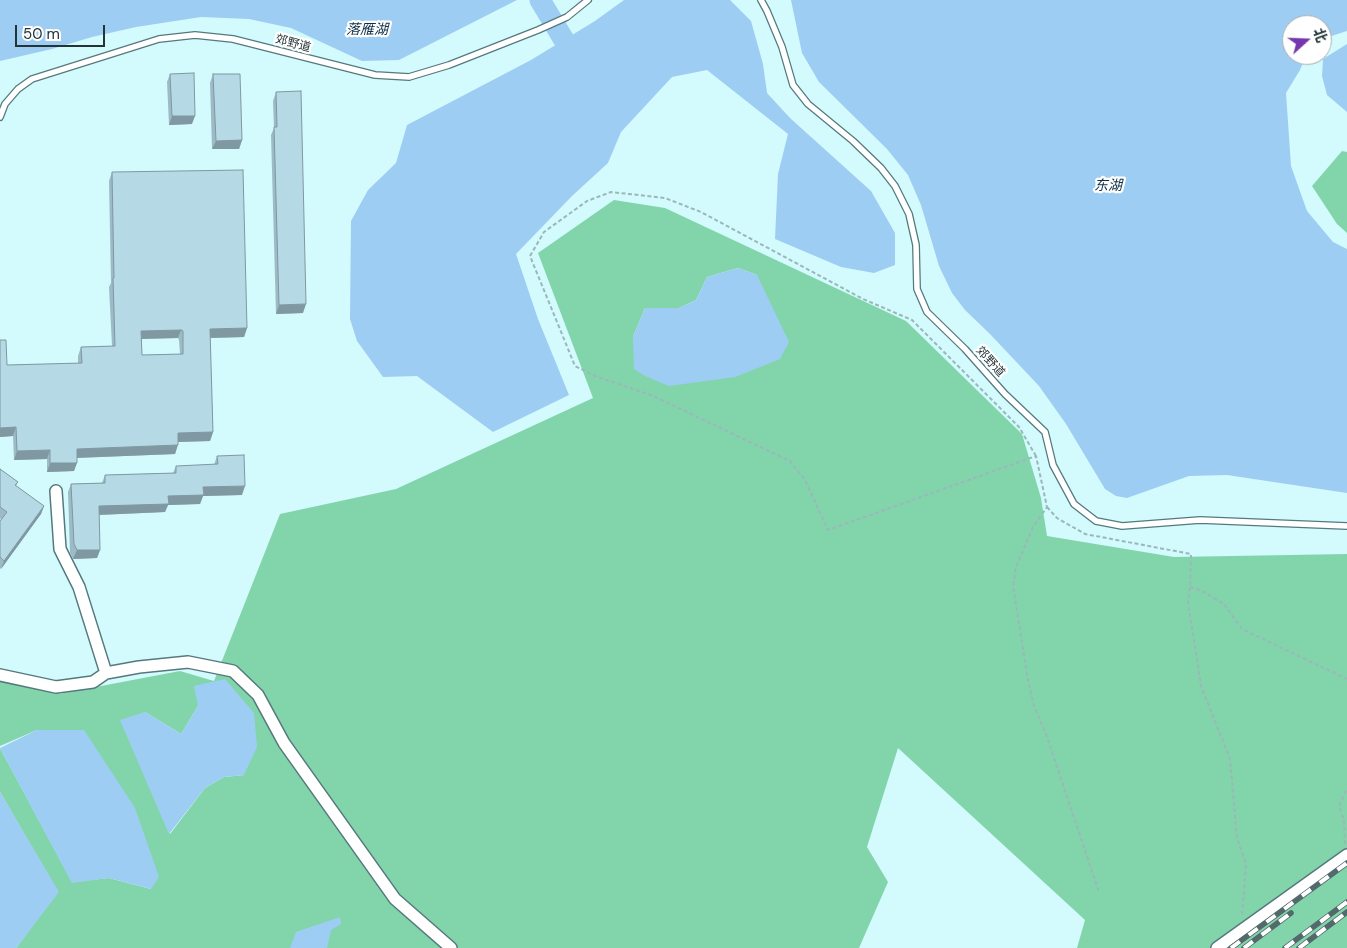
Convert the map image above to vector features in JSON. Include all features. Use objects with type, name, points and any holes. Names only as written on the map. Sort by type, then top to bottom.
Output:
[{"type":"street","points":[[56,491],[60,549],[79,587],[106,673]]},
{"type":"street","points":[[0,675],[56,686],[92,682],[106,673],[139,667],[188,662],[233,671],[258,695],[284,743],[395,899],[451,948]]},
{"type":"street","points":[[1217,948],[1346,856]]},
{"type":"lane","name":"郊野道","points":[[0,117],[5,104],[32,78],[159,39],[195,35],[233,39],[375,75],[409,77],[449,65],[538,30],[567,16],[588,0]]},
{"type":"lane","name":"郊野道","points":[[761,0],[768,11],[782,48],[793,86],[808,104],[853,141],[881,168],[895,186],[909,214],[916,245],[917,289],[927,312],[1044,432],[1053,465],[1074,504],[1096,521],[1122,526],[1200,520],[1347,526]]},
{"type":"path","points":[[1036,456],[828,530],[805,480],[790,461],[651,395],[595,376],[575,366],[530,256],[544,232],[587,201],[611,192],[665,198],[700,212],[864,299],[912,320],[1019,427],[1036,456],[1047,507],[1057,518],[1086,534],[1191,554],[1188,602],[1201,686],[1230,759],[1237,838],[1246,864],[1240,930]]},
{"type":"path","points":[[1047,507],[1033,526],[1016,567],[1013,586],[1034,706],[1046,734],[1099,892]]},
{"type":"path","points":[[1190,587],[1202,591],[1224,604],[1242,629],[1347,679]]},
{"type":"path","points":[[1346,856],[1344,820],[1339,806],[1347,789]]},
{"type":"green space","points":[[1342,151],[1347,152],[1347,233],[1337,224],[1312,186]]},
{"type":"green space","points":[[614,200],[665,208],[906,321],[1022,434],[1041,498],[1047,536],[1174,557],[1347,554],[1347,948],[1077,948],[1085,920],[898,748],[867,847],[888,882],[859,948],[16,948],[58,892],[0,792],[0,748],[72,882],[109,878],[151,889],[37,730],[0,746],[0,680],[59,694],[180,671],[214,681],[280,514],[396,489],[593,398],[538,253]],"holes":[[[738,268],[757,275],[633,337],[645,308],[679,308],[696,300],[707,277]],[[198,706],[244,775],[224,777],[205,788],[170,834],[145,712],[181,734]]]},
{"type":"water","name":"落雁湖","points":[[0,0],[517,0],[399,60],[362,61],[291,28],[249,19],[201,17],[136,27],[0,61]]},
{"type":"water","points":[[624,0],[730,0],[751,21],[763,64],[767,93],[790,118],[871,191],[895,233],[895,265],[874,273],[841,267],[775,239],[778,174],[788,134],[707,70],[672,77],[621,132],[608,163],[572,196],[516,254],[538,319],[569,395],[493,432],[417,376],[383,377],[357,341],[350,319],[351,221],[368,190],[396,163],[407,125],[531,60],[595,21]]},
{"type":"water","name":"东湖","points":[[791,0],[1347,0],[1347,31],[1332,36],[1332,15],[1282,15],[1282,65],[1302,65],[1286,93],[1291,166],[1307,211],[1333,242],[1347,249],[1347,493],[1227,475],[1189,476],[1127,498],[1116,496],[1105,489],[1066,424],[1039,386],[965,310],[952,293],[939,266],[921,205],[908,175],[887,149],[819,82],[802,53]]},
{"type":"water","points":[[1347,44],[1347,112],[1327,95],[1322,76],[1323,65],[1332,65],[1332,53]]},
{"type":"water","points":[[738,268],[757,275],[789,342],[780,359],[735,377],[669,386],[634,369],[633,337],[645,308],[679,308],[696,300],[707,277]]},
{"type":"water","points":[[225,679],[254,713],[257,747],[244,775],[224,777],[205,788],[169,834],[120,720],[145,712],[181,734],[198,706],[194,686]]},
{"type":"water","points":[[37,730],[84,730],[135,808],[159,877],[151,889],[109,878],[72,883],[0,748]]},
{"type":"water","points":[[0,792],[59,892],[16,948],[0,948]]},
{"type":"water","points":[[340,917],[341,924],[331,930],[327,948],[290,948],[296,932]]},
{"type":"building","points":[[194,73],[195,116],[172,116],[170,74]]},
{"type":"building","points":[[213,74],[240,74],[242,140],[216,141]]},
{"type":"building","points":[[301,91],[306,304],[279,305],[274,127],[277,127],[276,92]]},
{"type":"building","points":[[243,170],[247,328],[210,329],[213,432],[178,433],[178,445],[77,449],[77,463],[50,463],[50,450],[17,451],[16,427],[0,428],[0,340],[6,340],[7,365],[82,363],[81,347],[115,346],[112,172]],"holes":[[[141,331],[183,331],[183,354],[142,355]]]},
{"type":"building","points":[[244,455],[245,486],[203,487],[204,495],[168,496],[169,504],[99,506],[100,550],[77,550],[74,544],[71,484],[105,483],[105,475],[176,473],[176,466],[218,464],[217,456]]},
{"type":"building","points":[[0,469],[18,482],[15,485],[44,506],[4,561],[0,557],[0,521],[7,512],[0,507]]},
{"type":"waterway","points":[[540,0],[564,40]]},
{"type":"railway","points":[[1231,948],[1347,863]]},
{"type":"railway","points":[[1285,948],[1347,902]]},
{"type":"railway","points":[[1299,948],[1347,912]]},
{"type":"railway","points":[[1244,948],[1291,913]]}]
